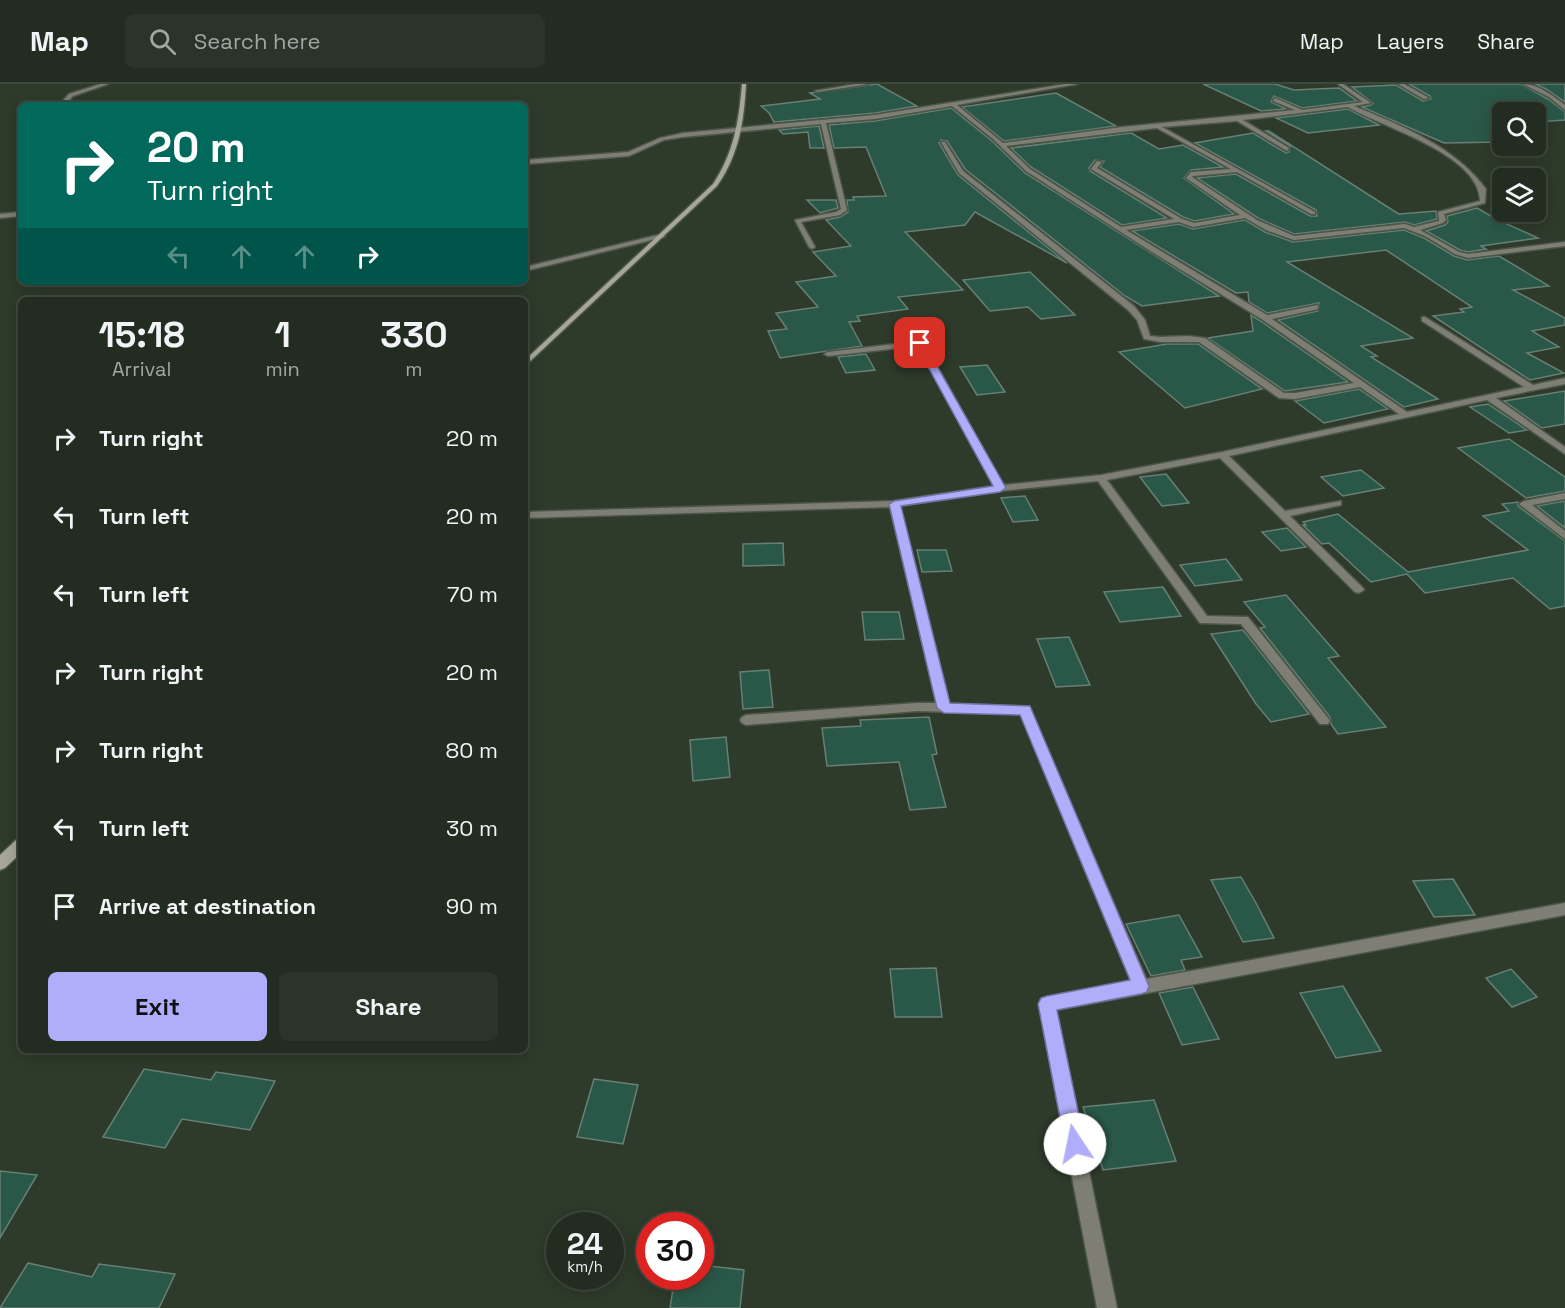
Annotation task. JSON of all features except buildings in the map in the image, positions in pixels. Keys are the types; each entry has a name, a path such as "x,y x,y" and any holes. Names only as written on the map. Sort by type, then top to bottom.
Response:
{"street":[{"path":"65,102 71,95 106,84"},
{"path":"528,361 715,185 728,168 740,128 744,84"},
{"path":"817,91 867,84"},
{"path":"1043,84 1052,88"},
{"path":"528,162 629,153 662,140 740,128 875,117 1075,84"},
{"path":"1001,145 1122,129 1238,119 1368,103 1340,84"},
{"path":"1400,84 1426,98"},
{"path":"1525,84 1551,96 1565,108"},
{"path":"1275,100 1302,112"},
{"path":"954,105 1028,170 1119,229 1266,318 1404,414"},
{"path":"1350,106 1436,146 1466,167 1483,189 1483,202 1440,213 1441,222 1416,229"},
{"path":"1238,119 1287,148"},
{"path":"812,247 798,221 838,214 844,210 824,121"},
{"path":"1158,127 1313,213"},
{"path":"943,143 961,172 1131,308 1141,321 1147,337 1154,340 1195,337 1202,340 1282,396 1295,396 1362,384"},
{"path":"1099,162 1093,168 1103,177 1193,225 1245,216"},
{"path":"1238,170 1191,174 1189,178 1245,216 1283,236 1294,238 1394,226 1416,229 1457,253 1468,256 1565,244"},
{"path":"2,216 18,214"},
{"path":"1119,229 1180,220"},
{"path":"528,268 662,236"},
{"path":"1266,318 1315,307"},
{"path":"1425,319 1531,388"},
{"path":"828,354 920,343 1000,488"},
{"path":"528,515 894,504 1000,488 1101,478 1222,455 1565,381"},
{"path":"1488,397 1547,436 1565,451"},
{"path":"1222,455 1359,590"},
{"path":"1101,478 1204,620 1244,620 1324,721"},
{"path":"1565,496 1524,504 1565,536"},
{"path":"1281,515 1338,503"},
{"path":"894,504 944,708"},
{"path":"746,720 917,707 1025,710 1141,986"},
{"path":"0,864 18,847"},
{"path":"1107,1308 1047,1004 1565,909"}],"route":[{"path":"920,343 1000,488 894,504 944,708 1025,710 1141,986 1047,1004 1075,1144"}]}
